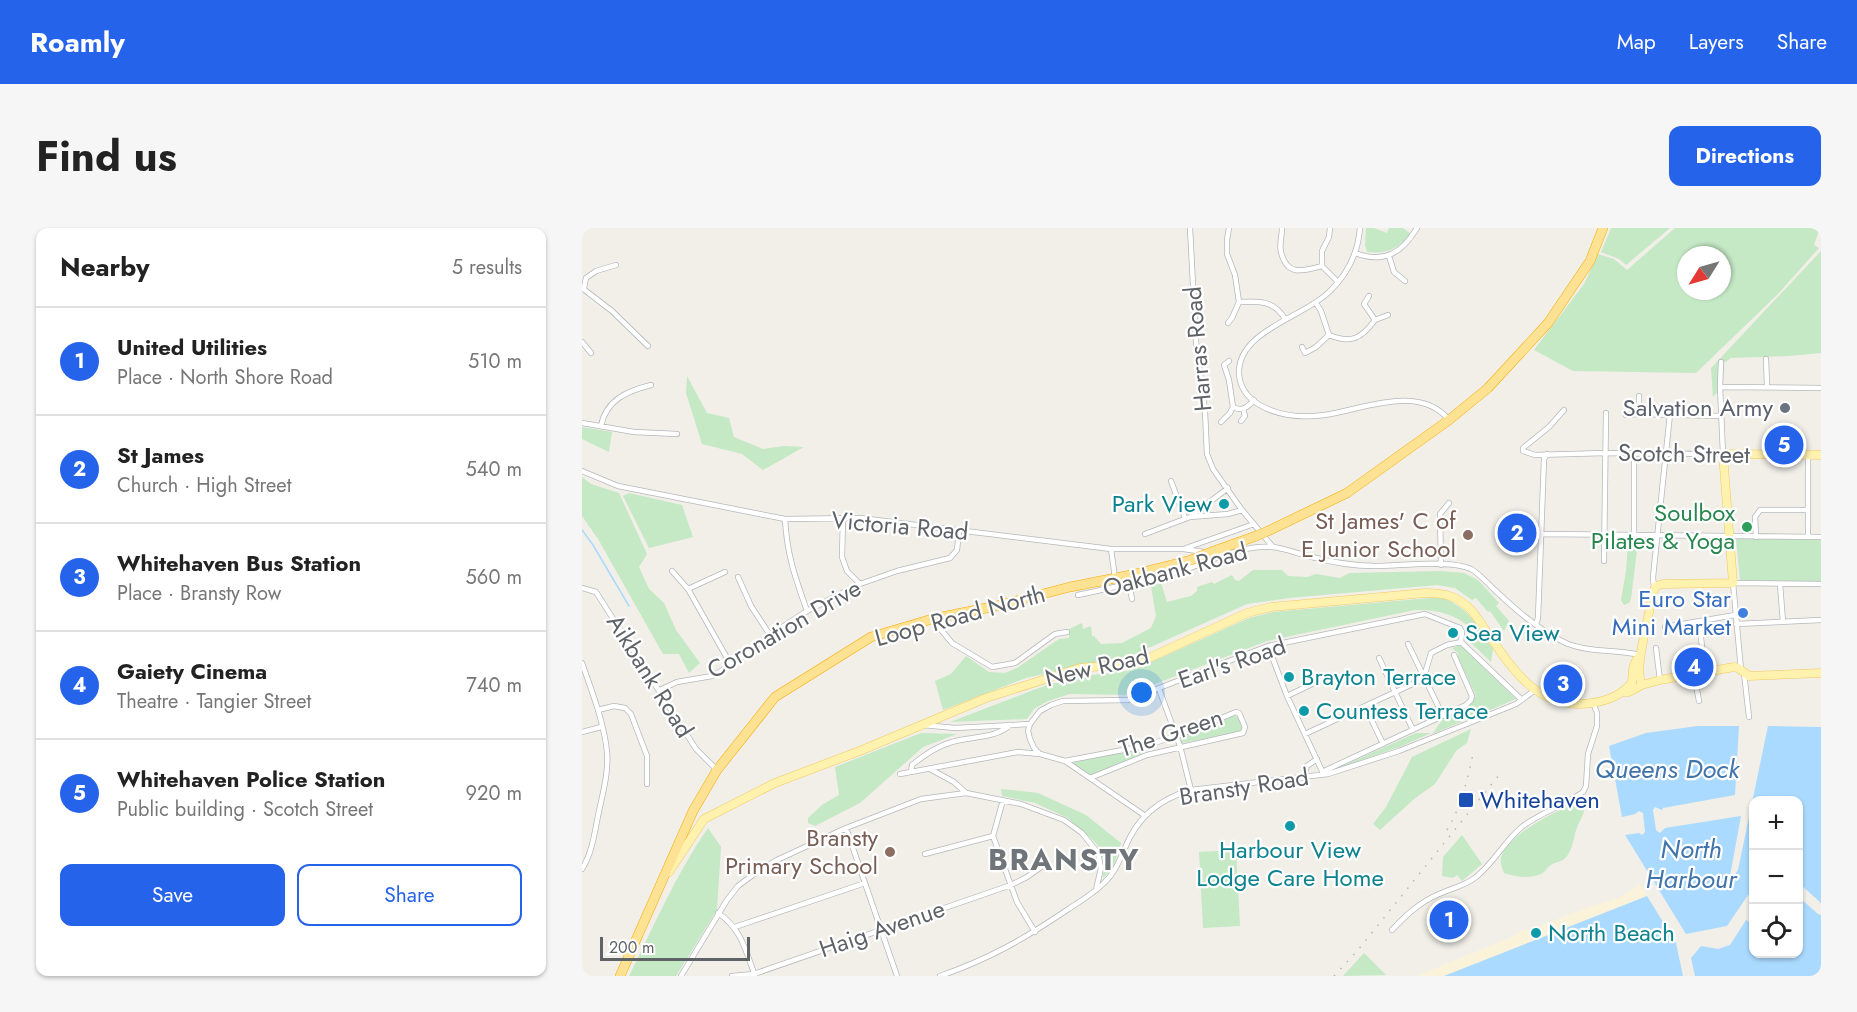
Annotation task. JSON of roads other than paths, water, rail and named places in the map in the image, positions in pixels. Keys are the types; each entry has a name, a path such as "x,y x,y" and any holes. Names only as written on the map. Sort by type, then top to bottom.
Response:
{"highway":[{"name":"Loop Road North","path":"620,976 693,811 717,770 775,697 871,637 932,619 1115,578 1130,579 1218,553 1347,493 1449,420 1488,388 1548,323 1590,261 1603,228"}],"main road":[{"name":"Scotch Street","path":"1723,454 1821,455"},
{"path":"1642,685 1639,674 1640,655 1656,586 1733,583 1723,454"},
{"name":"New Road","path":"660,886 705,819 775,783 986,698 1080,668 1138,663 1226,622 1271,607 1425,593 1452,596 1472,610 1518,675 1534,690"},
{"path":"1534,690 1549,699 1564,703 1603,701 1622,692 1632,682 1632,668 1640,655"},
{"path":"1622,692 1629,692 1642,685 1660,680 1734,667 1744,673 1821,673"},
{"path":"1632,682 1642,685"},
{"path":"693,811 705,819"}],"street":[{"name":"Harras Road","path":"1190,228 1196,342 1205,411 1206,449 1214,469 1228,488"},
{"path":"1228,323 1233,319 1239,302 1235,274 1227,254 1229,228"},
{"path":"1282,228 1281,252 1287,264 1294,271 1322,266"},
{"path":"1330,228 1329,237 1322,251 1322,266 1338,282"},
{"path":"1360,228 1355,253 1338,282 1316,303 1285,319 1246,349 1240,361 1240,380 1243,388 1254,400 1278,412 1308,416 1397,400 1425,404 1443,413 1449,420"},
{"path":"1355,253 1373,257 1389,256 1401,248 1416,230 1409,228"},
{"path":"1389,256 1394,272 1401,274 1405,281"},
{"path":"616,265 596,271 586,278 583,288 612,310 648,346"},
{"path":"1369,296 1361,305 1375,320"},
{"path":"1239,302 1258,301 1272,304 1285,319"},
{"path":"1316,303 1329,335"},
{"path":"1329,335 1340,339 1355,339 1368,330 1375,320 1388,315"},
{"path":"1304,352 1316,347 1329,335"},
{"path":"582,342 591,352"},
{"path":"1766,358 1767,386"},
{"path":"1221,422 1233,407 1229,380 1222,365 1229,361"},
{"path":"1721,362 1723,454"},
{"path":"601,426 603,416 611,403 630,390 651,385"},
{"path":"1720,387 1821,388"},
{"path":"1639,396 1639,414"},
{"path":"1233,407 1243,409 1254,400"},
{"path":"1243,409 1245,416"},
{"path":"1536,624 1544,459 1547,454 1526,453 1523,448 1549,427 1564,410"},
{"path":"1654,589 1653,578 1670,414"},
{"path":"1600,418 1606,415 1604,561"},
{"path":"1626,415 1721,416"},
{"path":"1245,416 1252,416"},
{"path":"1241,421 1245,416"},
{"path":"582,423 634,432 677,434"},
{"path":"1634,453 1634,535"},
{"name":"Scotch Street","path":"1547,454 1723,454"},
{"path":"1808,455 1808,537"},
{"name":"Victoria Road","path":"582,471 618,486 785,519 860,518 1111,549 1184,549 1218,553"},
{"path":"1171,481 1187,518"},
{"path":"1187,518 1228,488 1242,510 1273,547 1328,561 1374,566 1441,564 1470,569 1483,578 1509,604 1559,639 1588,650 1623,651 1640,655"},
{"path":"1441,564 1440,514 1449,503"},
{"path":"1145,534 1187,518 1228,514 1242,510"},
{"path":"1756,537 1755,517 1760,510 1808,510"},
{"path":"843,518 842,557 848,571 860,584"},
{"path":"785,519 792,569 807,610"},
{"path":"1184,549 1254,524"},
{"name":"Coronation Drive","path":"660,690 677,682 712,676 731,665 807,610 860,584 897,571 950,558 957,550 959,531"},
{"path":"1542,534 1821,537"},
{"name":"Oakbank Road","path":"1078,595 1130,579 1173,574 1218,553 1273,547"},
{"path":"1111,549 1115,578"},
{"path":"672,571 688,589 731,665"},
{"path":"688,589 725,572"},
{"path":"738,578 751,606 770,635"},
{"path":"1130,579 1132,599"},
{"path":"1749,717 1736,624 1733,583 1821,584"},
{"path":"1780,584 1783,622"},
{"name":"Aikbank Road","path":"582,588 596,592 696,749 717,770"},
{"name":"Earl's Road","path":"1030,724 1040,711 1063,701 1128,700 1268,646 1425,614 1460,628 1461,642"},
{"path":"1665,627 1735,615"},
{"path":"932,619 952,643 992,667 1015,663 1055,634 1067,632"},
{"path":"1736,624 1821,620"},
{"path":"1699,621 1705,672"},
{"path":"1305,734 1419,681 1424,677 1431,653 1461,642 1522,700"},
{"path":"1408,644 1443,716"},
{"path":"1268,646 1287,696 1323,773 1466,705 1472,696 1454,655"},
{"path":"1656,648 1660,680"},
{"path":"1379,658 1413,730"},
{"path":"582,663 602,727 607,753 605,782 589,855 582,869"},
{"path":"1694,674 1699,701"},
{"path":"1287,696 1331,675"},
{"path":"1159,689 1177,736 1191,790"},
{"name":"Bransty Road","path":"940,976 981,960 1035,932 1096,891 1115,870 1133,831 1144,816 1164,800 1191,790 1303,778 1399,751 1522,700 1534,690"},
{"path":"1392,930 1420,904 1442,892 1454,890 1476,877 1524,826 1583,792 1586,786 1588,754 1598,726 1593,703"},
{"path":"597,710 614,706 625,708 631,714 647,756 647,784"},
{"path":"1365,706 1383,744"},
{"name":"The Green","path":"1065,761 1144,746 1177,736 1236,712 1241,715 1245,727 1243,733 1147,755 1090,778"},
{"path":"920,725 955,728 1030,724 1028,731 1030,739 1040,754"},
{"path":"911,772 912,765 927,752 953,741 1002,732 1010,725"},
{"path":"582,732 602,727"},
{"path":"900,774 1018,752 1040,754 1065,761 1144,816"},
{"path":"1303,778 1307,766 1317,759"},
{"path":"930,769 954,782 966,793"},
{"path":"681,976 718,913 738,886 758,871 846,828 921,799 966,793 1003,800 1056,816 1082,833 1096,848 1101,868 1096,891"},
{"path":"1003,800 993,836 1023,915 1035,932"},
{"path":"846,828 897,976"},
{"path":"925,854 993,836"},
{"name":"Haig Avenue","path":"732,976 754,975 1011,885 1041,867"},
{"path":"735,927 865,883"},
{"path":"718,913 735,927 754,975"}],"water":[{"path":"1698,726 1739,726 1735,795 1662,810 1655,807 1653,810 1656,830 1660,833 1665,828 1741,816 1730,876 1733,877 1738,870 1749,817 1749,895 1727,926 1686,934 1625,835 1639,833 1642,835 1645,832 1643,813 1639,811 1622,817 1609,746 1646,733"},
{"path":"1768,726 1821,727 1821,903 1803,887 1803,796 1753,796"},
{"path":"1647,896 1676,943 1683,976 1444,976"},
{"path":"1803,901 1821,915 1821,976 1695,976 1691,958 1701,946 1718,949 1730,945 1746,920 1749,922 1749,958 1803,958"}],"waterway":[{"path":"582,530 629,606"}],"railway":[{"path":"1447,830 1460,803 1473,754"},
{"path":"1334,976 1358,950 1499,775"}],"place":[{"name":"Salvation Army","path":"1785,408"},
{"name":"Whitehaven Police Station","path":"1784,445"},
{"name":"Park View","path":"1224,504"},
{"name":"Soulbox Pilates & Yoga","path":"1747,527"},
{"name":"St James","path":"1517,533"},
{"name":"St James' C of E Junior School","path":"1468,535"},
{"name":"Euro Star Mini Market","path":"1743,613"},
{"name":"Sea View","path":"1453,633"},
{"name":"Gaiety Cinema","path":"1694,667"},
{"name":"Brayton Terrace","path":"1289,677"},
{"name":"Whitehaven Bus Station","path":"1563,684"},
{"name":"Countess Terrace","path":"1304,711"},
{"name":"Whitehaven","path":"1466,800"},
{"name":"Harbour View Lodge Care Home","path":"1290,826"},
{"name":"Bransty Primary School","path":"890,852"},
{"name":"United Utilities","path":"1449,920"},
{"name":"North Beach","path":"1536,933"}],"district":[{"name":"BRANSTY","path":"1064,860"}],"water label":[{"name":"Queens Dock","path":"1667,769"},
{"name":"North Harbour","path":"1691,864"}]}
